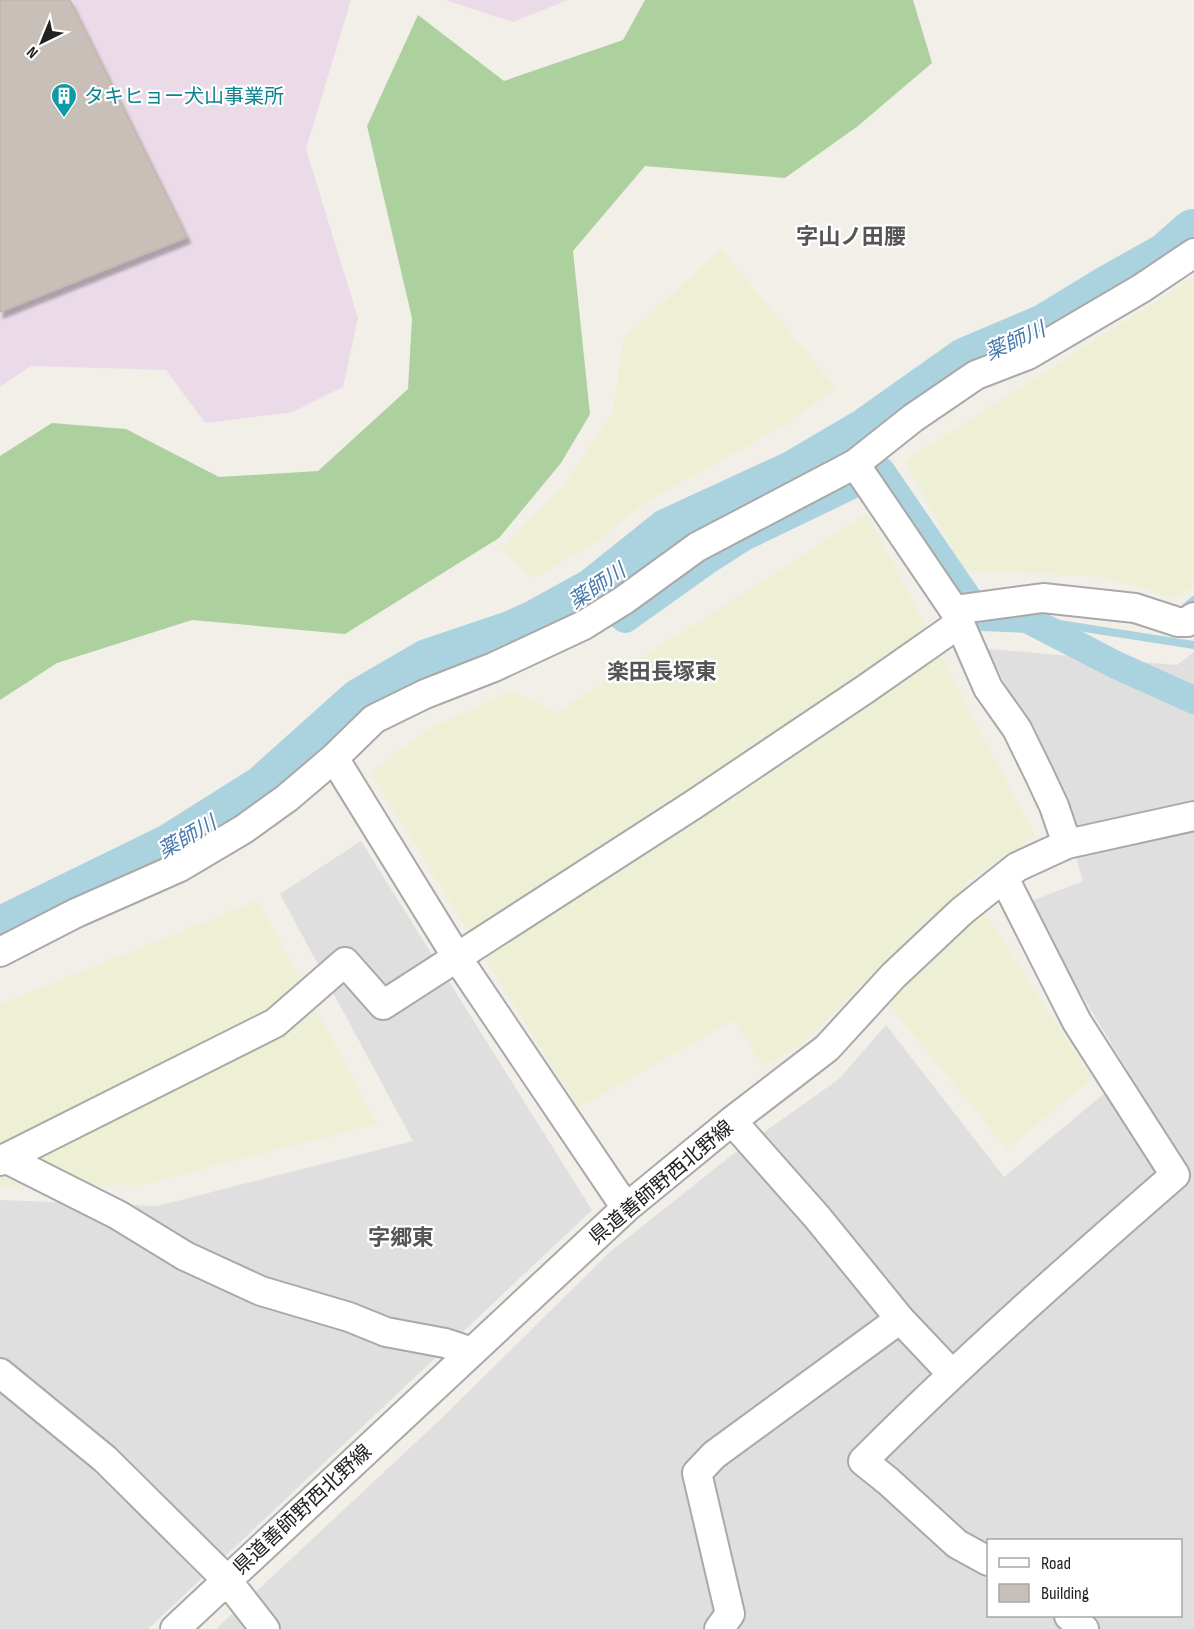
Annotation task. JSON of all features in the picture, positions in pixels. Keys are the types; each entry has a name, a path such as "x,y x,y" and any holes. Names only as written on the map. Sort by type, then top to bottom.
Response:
{"street":[{"path":"0,952 76,912 180,867 244,829 287,798 334,758 374,719 425,694 494,667 584,625 624,600 697,547 855,464 913,418 976,375 1028,355 1142,288 1194,253"},
{"path":"855,464 964,613 988,688 1017,729 1054,806 1066,844"},
{"path":"2,1159 275,1023 345,962 383,1005 693,805 964,613 1043,598 1135,608 1178,622 1187,622 1194,617"},
{"path":"334,758 458,958 626,1208"},
{"name":"県道善師野西北野線","path":"175,1629 626,1208 732,1121 827,1048 893,976 962,911 1017,867 1066,844 1194,816"},
{"path":"987,1560 957,1544 888,1480 863,1461 952,1374 1053,1281 1176,1175 1182,1174 1077,1022 1004,878"},
{"path":"732,1121 817,1217 900,1319 952,1374"},
{"path":"2,1159 118,1215 185,1256 261,1291 349,1317 386,1332 445,1343 472,1352"},
{"path":"719,1629 730,1614 697,1473 714,1455 900,1319"},
{"path":"0,1373 105,1459 226,1579 265,1629"},
{"path":"1070,1617 1084,1629"}],"shaded area":[{"path":"0,0 351,0 306,149 358,318 343,387 293,412 205,423 166,370 31,366 0,387"},
{"path":"445,0 568,0 513,22"},
{"path":"988,649 1177,665 1194,652 1194,1629 216,1629 445,1415 610,1252 732,1155 839,1079 886,1025 1004,1177 1129,1073 1026,903 1083,881 1053,781"},
{"path":"361,841 592,1210 148,1629 0,1629 0,1200 157,1206 413,1141 280,894"}],"green space":[{"path":"645,0 913,0 932,63 858,126 785,178 645,166 573,251 590,414 561,463 499,538 345,634 192,620 57,663 0,700 0,456 52,423 126,429 219,477 318,471 408,389 412,318 367,126 418,15 504,81 623,40"},
{"path":"721,249 836,388 787,424 643,504 598,541 533,579 502,549 563,486 612,414 624,338"},
{"path":"1194,277 1194,586 1176,599 1103,577 964,570 905,461"},
{"path":"867,514 1035,836 965,882 1092,1079 1007,1149 868,979 803,1043 764,1067 734,1020 578,1108 370,772 429,729 511,691 557,712"},
{"path":"258,900 377,1124 141,1185 0,1187 0,1004"}],"building":[{"name":"タキヒョー犬山事業所","path":"0,0 70,0 187,237 0,312"}],"waterway":[{"name":"薬師川","path":"0,932 172,848 264,790 361,703 428,664 511,636 594,593 669,533 795,475 868,432 967,362 1045,329 1168,257 1194,234"},
{"path":"594,593 625,619 744,537 881,471 978,613 983,617 1027,619 1116,665 1194,700"},
{"path":"1182,610 1194,600"},
{"path":"1027,619 1194,645"}],"place":[{"name":"タキヒョー犬山事業所","path":"64,119"}],"district":[{"name":"字山ノ田腰","path":"851,236"},
{"name":"楽田長塚東","path":"662,671"},
{"name":"字郷東","path":"401,1237"}]}
